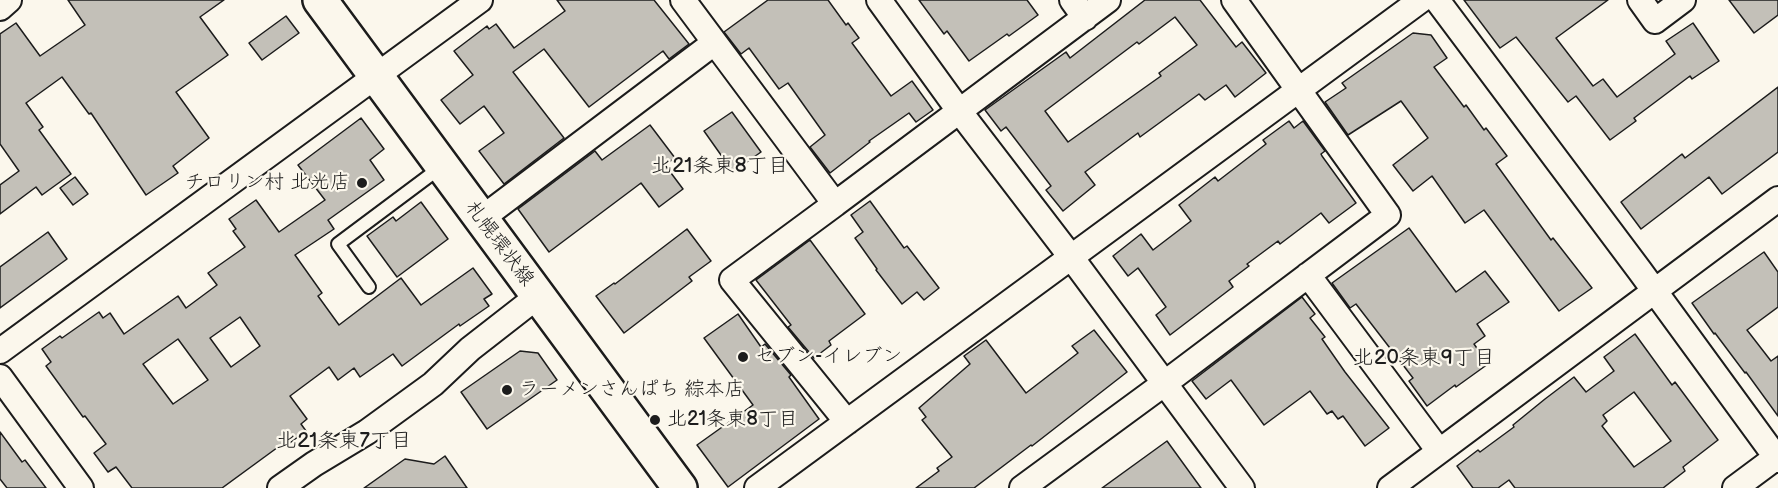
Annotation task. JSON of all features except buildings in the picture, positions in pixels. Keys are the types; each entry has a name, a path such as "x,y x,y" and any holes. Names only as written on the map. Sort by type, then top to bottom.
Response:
{"main road":[{"name":"札幌環状線","path":"320,0 680,488"}],"street":[{"path":"0,8 9,0"},
{"path":"0,351 480,0"},
{"path":"683,0 835,204"},
{"path":"879,0 960,112 1242,488"},
{"path":"848,422 732,280 960,112 1078,9 1108,0"},
{"path":"1022,488 1388,215 1234,0"},
{"path":"757,488 1421,0"},
{"path":"1437,0 1777,458 1735,488"},
{"path":"1640,0 1655,21 1683,0"},
{"path":"481,219 714,43"},
{"path":"1390,488 1778,199"},
{"path":"1308,275 1439,451"},
{"path":"279,488 367,432 434,384 470,349 538,296"},
{"path":"0,377 81,488"}],"lane":[{"path":"369,287 338,244 441,166"}],"place":[{"name":"チロリン村 北光店","path":"362,183"},
{"name":"セブン-イレブン","path":"743,357"},
{"name":"ラーメンさんぱち 綜本店","path":"507,390"},
{"name":"北21条東8丁目","path":"655,420"}],"district":[{"name":"北21条東8丁目","path":"720,167"},
{"name":"北20条東9丁目","path":"1424,359"},
{"name":"北21条東7丁目","path":"344,442"}]}
